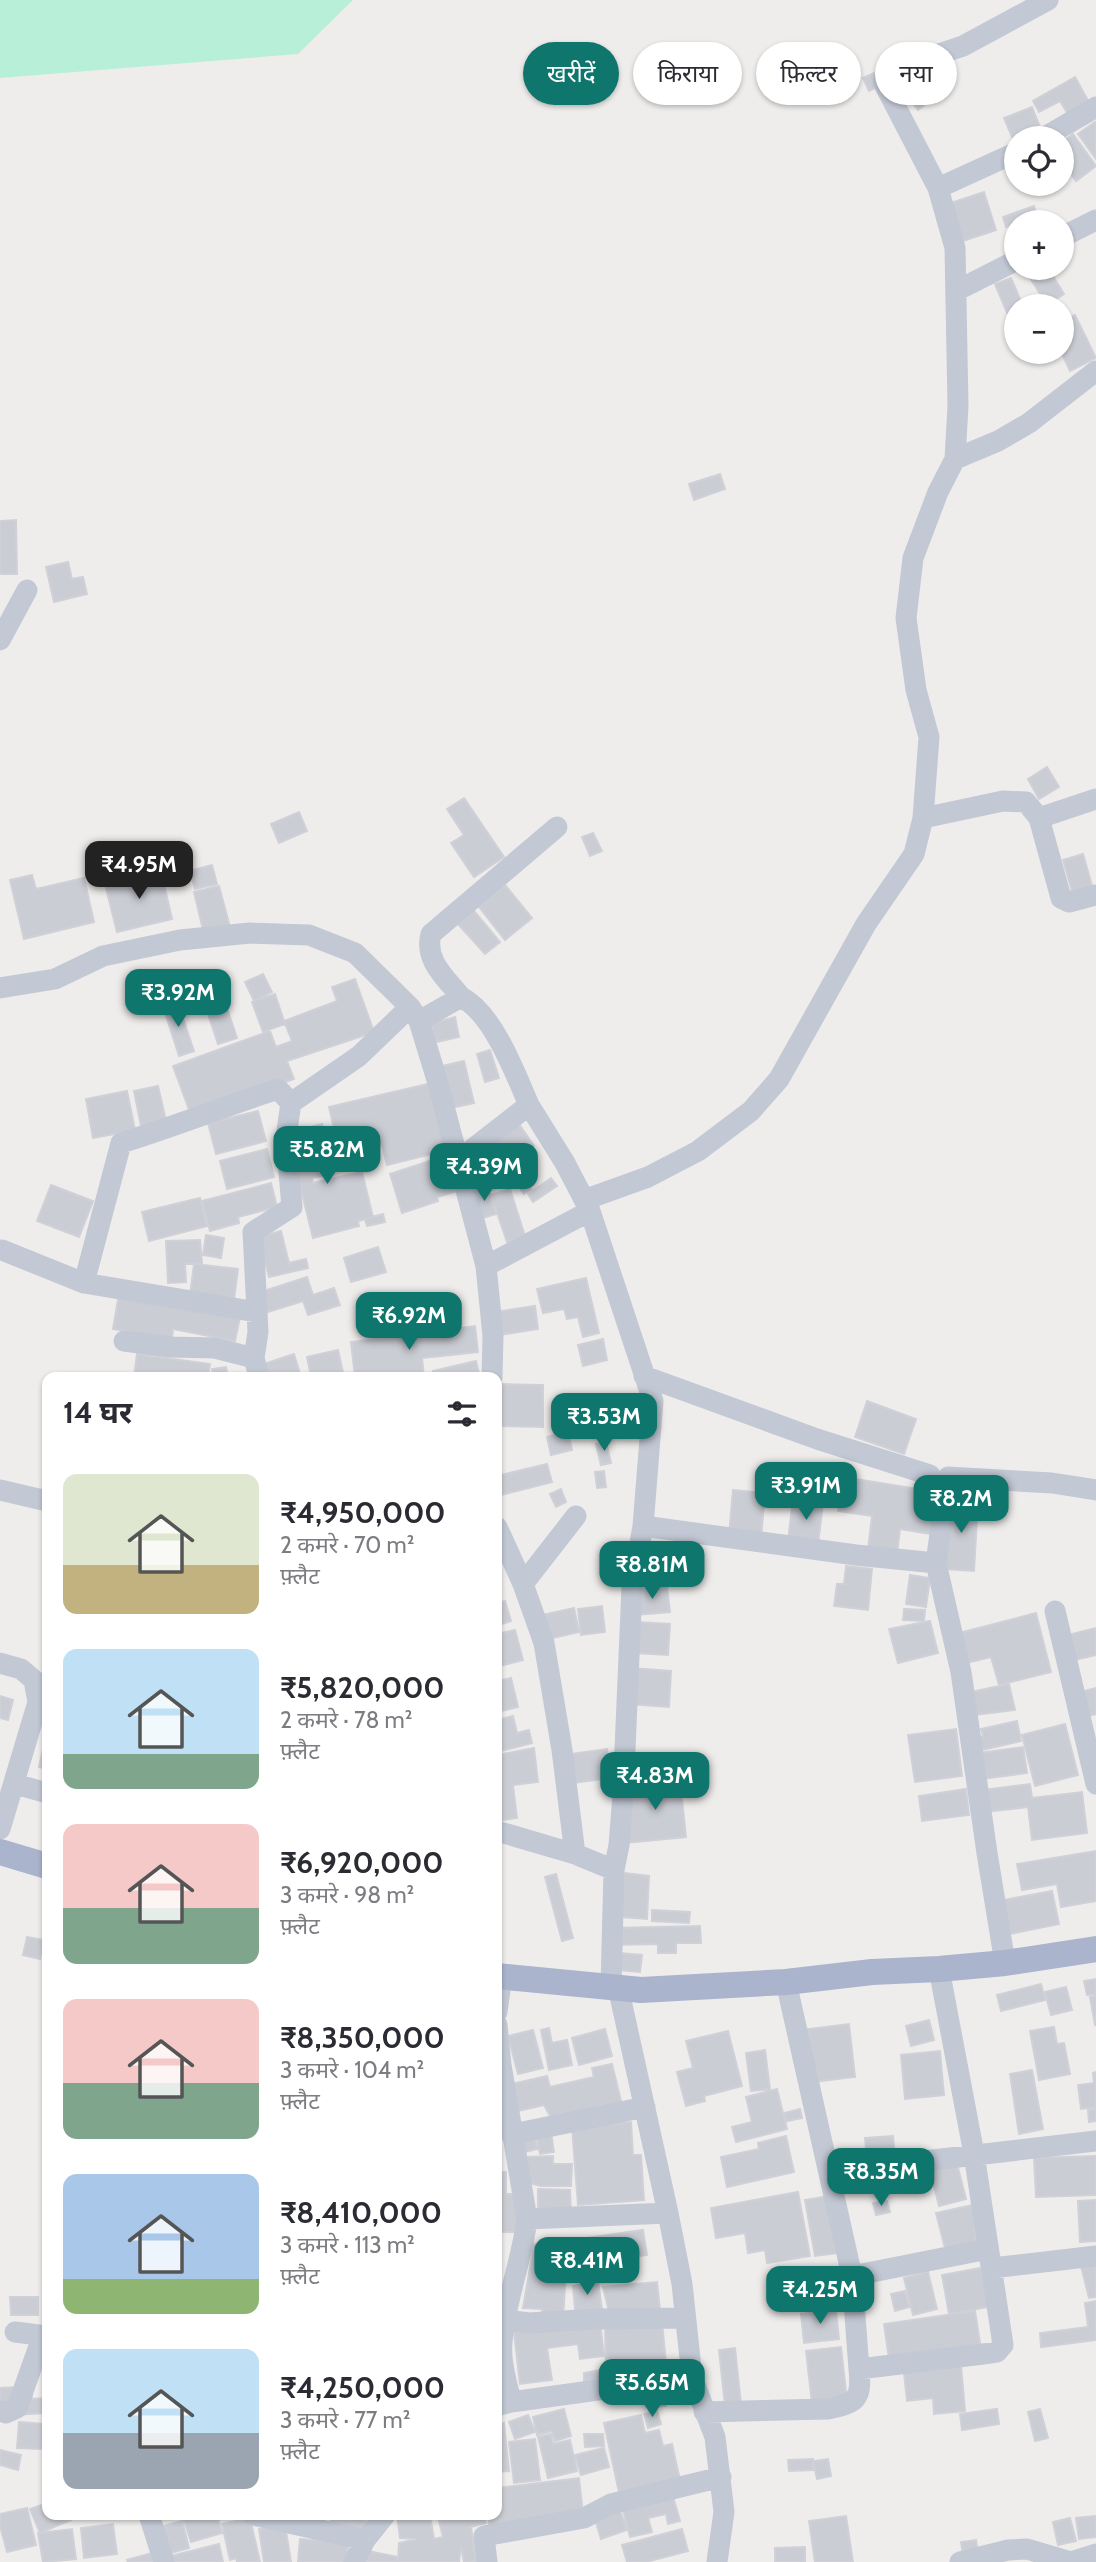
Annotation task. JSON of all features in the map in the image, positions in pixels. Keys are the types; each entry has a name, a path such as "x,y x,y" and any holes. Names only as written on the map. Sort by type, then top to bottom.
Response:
{"main road":[{"path":"0,1852 42,1865"},
{"path":"502,1976 641,1990 786,1982 872,1972 939,1969 1005,1963 1096,1949"}],"street":[{"path":"485,1266 587,1205 698,1152 751,1111 779,1079 866,924 914,854 923,818 929,737 916,690 906,618 913,558 938,492 954,459 958,406 955,248 938,188 883,82 933,56 963,46 1048,0"},
{"path":"1064,126 1096,107"},
{"path":"938,188 1004,158"},
{"path":"1074,231 1096,219"},
{"path":"956,290 1004,266"},
{"path":"954,459 999,441 1029,423 1096,371"},
{"path":"0,640 27,590"},
{"path":"1039,818 1096,799"},
{"path":"923,818 1003,801 1026,802 1039,818 1061,898 1069,902 1096,895"},
{"path":"557,827 430,934 428,944 430,958 461,997 470,1001 495,1035 529,1105 587,1205 653,1401 643,1526 632,1587 623,1794 614,1870 615,1987 668,2213 692,2377 715,2437 724,2512 717,2562"},
{"path":"0,988 55,979 103,956 180,940 250,933 309,935 355,953 414,1014 437,1080 485,1266 493,1336 492,1372"},
{"path":"124,1341 170,1347 215,1348 257,1368 253,1232 292,1207 286,1137 291,1103 414,1014 461,997"},
{"path":"84,1283 121,1143 173,1128 199,1115 278,1089 291,1103"},
{"path":"457,1161 529,1105"},
{"path":"2,1250 84,1283 256,1312"},
{"path":"645,1376 817,1440 930,1475"},
{"path":"1005,1963 961,1672 936,1563 948,1477 1052,1483 1096,1490"},
{"path":"0,1490 42,1500"},
{"path":"523,1584 576,1516"},
{"path":"643,1526 936,1563"},
{"path":"502,1538 523,1584 544,1643 562,1750 575,1854"},
{"path":"1055,1611 1096,1784"},
{"path":"0,1663 21,1669 34,1680 38,1702 0,1829"},
{"path":"15,1784 42,1792"},
{"path":"502,1832 575,1854 614,1870"},
{"path":"859,2369 997,2352 1003,2345 974,2154 939,1969"},
{"path":"704,2412 828,2409 856,2400 860,2393 852,2276 786,1982"},
{"path":"502,2071 527,2219 524,2245 502,2344 504,2404 692,2377"},
{"path":"513,2134 645,2107"},
{"path":"829,2172 1096,2141"},
{"path":"527,2219 668,2213"},
{"path":"852,2276 990,2258 1096,2256"},
{"path":"506,2320 529,2323 685,2318"},
{"path":"15,2332 42,2336"},
{"path":"0,2411 6,2413 17,2408 42,2344"},
{"path":"487,2562 484,2536 584,2518 611,2504 721,2477"},
{"path":"151,2520 164,2562"},
{"path":"275,2520 365,2540"},
{"path":"354,2562 365,2540 381,2520"},
{"path":"960,2562 1008,2550 1027,2549 1071,2562 1096,2554"}],"green space":[{"path":"0,0 353,0 298,54 0,78"}],"building":[{"path":"874,73 875,88 869,91 863,78"},
{"path":"1075,77 1090,104 1069,116 1060,101 1039,112 1033,101"},
{"path":"1032,107 1040,126 1007,126 1004,118"},
{"path":"1095,122 1096,124 1096,159 1078,134"},
{"path":"1074,135 1096,166 1076,181 1074,178"},
{"path":"984,192 996,230 957,243 945,205"},
{"path":"1012,280 1018,294 1004,294 1004,306 995,284"},
{"path":"1031,280 1055,280 1064,294 1040,294"},
{"path":"1074,315 1096,358 1070,371 1067,364 1074,364"},
{"path":"720,474 725,489 694,500 689,484"},
{"path":"16,520 17,574 0,574 0,521"},
{"path":"68,562 72,579 83,577 87,594 54,602 46,567"},
{"path":"1047,767 1059,787 1039,799 1028,779"},
{"path":"464,798 504,857 474,877 451,843 464,835 447,809"},
{"path":"299,812 307,831 279,843 271,824"},
{"path":"593,833 602,851 590,856 582,837"},
{"path":"1083,854 1093,889 1073,895 1063,860"},
{"path":"212,865 217,884 195,889 190,871"},
{"path":"161,871 172,919 117,932 105,884"},
{"path":"32,875 36,889 84,878 94,922 24,939 10,880"},
{"path":"505,885 532,918 505,940 479,907"},
{"path":"219,886 230,927 204,934 194,892"},
{"path":"474,911 500,942 485,954 458,924"},
{"path":"263,974 272,992 254,1001 245,982"},
{"path":"355,979 374,1032 287,1061 294,1079 191,1115 173,1066 270,1031 276,1047 292,1041 284,1021 337,1001 332,987"},
{"path":"275,994 285,1024 263,1032 252,1002"},
{"path":"177,1001 194,1051 179,1056 163,1006"},
{"path":"227,1008 237,1038 218,1044 208,1014"},
{"path":"455,1017 459,1037 436,1042 431,1024"},
{"path":"490,1050 499,1078 485,1082 477,1054"},
{"path":"464,1061 474,1103 451,1108 442,1066"},
{"path":"432,1083 448,1150 387,1165 382,1145 340,1155 329,1107"},
{"path":"158,1086 167,1125 142,1131 134,1091"},
{"path":"127,1091 135,1130 93,1138 86,1099"},
{"path":"258,1111 266,1141 216,1154 208,1123"},
{"path":"322,1124 334,1173 312,1178 313,1183 362,1172 373,1217 358,1221 359,1226 313,1238 287,1133"},
{"path":"519,1124 534,1146 475,1185 460,1163"},
{"path":"267,1149 274,1177 227,1189 220,1161"},
{"path":"445,1156 457,1191 437,1197 438,1201 402,1213 390,1174"},
{"path":"517,1167 531,1189 524,1194 509,1172"},
{"path":"551,1178 557,1186 533,1202 528,1194"},
{"path":"271,1183 277,1207 238,1217 239,1223 210,1231 202,1201"},
{"path":"51,1185 93,1201 79,1237 37,1221"},
{"path":"488,1187 496,1214 479,1219 471,1192"},
{"path":"510,1189 525,1236 507,1242 491,1195"},
{"path":"200,1198 207,1226 149,1241 142,1212"},
{"path":"383,1214 385,1222 367,1226 365,1219"},
{"path":"281,1231 289,1263 306,1259 308,1268 269,1277 259,1237"},
{"path":"206,1235 224,1238 221,1258 203,1255"},
{"path":"200,1240 202,1263 185,1264 186,1282 168,1283 166,1241"},
{"path":"378,1247 386,1272 351,1282 344,1258"},
{"path":"194,1264 238,1269 234,1300 190,1295"},
{"path":"307,1277 313,1295 334,1288 340,1305 308,1315 303,1301 268,1312 261,1292"},
{"path":"586,1278 599,1333 583,1337 578,1317 567,1319 564,1309 543,1313 537,1289"},
{"path":"119,1294 240,1317 235,1341 173,1329 172,1340 113,1329"},
{"path":"535,1306 538,1329 499,1335 495,1312"},
{"path":"475,1326 478,1352 422,1358 423,1372 354,1372 351,1342"},
{"path":"603,1339 607,1360 583,1366 578,1345"},
{"path":"338,1350 343,1372 310,1372 307,1357"},
{"path":"137,1354 210,1364 209,1372 135,1372"},
{"path":"294,1354 299,1372 266,1372 264,1364"},
{"path":"476,1361 479,1372 433,1372"},
{"path":"226,1367 227,1372 212,1372 212,1369"},
{"path":"502,1384 543,1385 543,1427 502,1426"},
{"path":"625,1401 633,1433 615,1437 607,1406"},
{"path":"867,1401 916,1419 904,1454 855,1437"},
{"path":"568,1431 572,1450 551,1455 547,1437"},
{"path":"606,1442 611,1463 601,1465 596,1444"},
{"path":"547,1464 552,1482 502,1495 502,1475"},
{"path":"604,1471 606,1487 597,1488 595,1472"},
{"path":"843,1477 937,1492 931,1534 900,1529 897,1554 868,1550 872,1516 838,1511"},
{"path":"561,1489 566,1502 556,1507 550,1494"},
{"path":"733,1490 765,1493 761,1538 729,1535"},
{"path":"793,1499 823,1503 818,1545 788,1541"},
{"path":"950,1499 978,1501 974,1571 944,1569"},
{"path":"846,1566 872,1569 868,1610 834,1606 837,1584 844,1584"},
{"path":"659,1567 672,1570 669,1585 656,1583"},
{"path":"910,1575 930,1578 926,1607 906,1604"},
{"path":"667,1586 670,1612 636,1615 633,1590"},
{"path":"505,1601 511,1621 502,1624 502,1602"},
{"path":"602,1606 605,1632 581,1635 578,1609"},
{"path":"574,1608 579,1632 544,1640 538,1616"},
{"path":"904,1609 925,1610 924,1621 903,1620"},
{"path":"1036,1613 1051,1672 999,1685 991,1657 966,1663 959,1633"},
{"path":"930,1621 938,1653 898,1663 889,1629"},
{"path":"637,1622 670,1624 668,1655 635,1653"},
{"path":"1096,1628 1096,1655 1062,1663 1056,1638"},
{"path":"515,1630 523,1660 502,1666 502,1633"},
{"path":"631,1668 671,1671 669,1707 629,1704"},
{"path":"511,1678 518,1707 502,1711 502,1680"},
{"path":"1009,1684 1015,1710 975,1715 971,1692"},
{"path":"1096,1688 1096,1714 1078,1719 1072,1694"},
{"path":"0,1696 13,1700 8,1720 0,1718"},
{"path":"513,1716 517,1733 529,1730 532,1743 502,1751 502,1719"},
{"path":"1017,1721 1021,1741 978,1751 975,1738 983,1736 981,1729"},
{"path":"1065,1724 1078,1775 1035,1786 1022,1735"},
{"path":"956,1729 962,1776 915,1782 908,1735"},
{"path":"1023,1747 1027,1773 982,1779 978,1753"},
{"path":"534,1748 538,1782 513,1785 517,1818 502,1820 502,1754"},
{"path":"607,1749 611,1778 574,1783 570,1754"},
{"path":"680,1780 686,1837 626,1843 627,1785"},
{"path":"1030,1784 1032,1798 1082,1792 1087,1833 1032,1840 1028,1807 985,1812 982,1790"},
{"path":"966,1789 969,1815 922,1821 919,1796"},
{"path":"1096,1851 1096,1901 1061,1907 1057,1884 1022,1890 1017,1864"},
{"path":"624,1873 649,1876 647,1919 621,1917"},
{"path":"556,1874 573,1938 562,1941 545,1877"},
{"path":"1052,1891 1059,1924 1010,1934 1004,1900"},
{"path":"652,1910 690,1912 689,1923 652,1921"},
{"path":"700,1926 701,1943 676,1943 676,1953 658,1953 658,1944 613,1945 613,1928"},
{"path":"27,1937 42,1940 40,1959 23,1955"},
{"path":"619,1953 642,1955 640,1972 618,1970"},
{"path":"1096,1979 1096,1994 1087,1995 1084,1981"},
{"path":"1041,1984 1045,2000 1001,2011 997,1995"},
{"path":"1066,1987 1072,2010 1051,2015 1045,1992"},
{"path":"1096,1996 1096,2025 1095,2025 1090,1997"},
{"path":"929,2020 934,2040 911,2046 906,2026"},
{"path":"849,2024 855,2077 814,2082 808,2029"},
{"path":"1054,2027 1057,2044 1064,2043 1070,2074 1039,2080 1030,2031"},
{"path":"549,2028 552,2043 567,2040 572,2065 549,2070 541,2030"},
{"path":"605,2029 612,2056 579,2065 572,2038"},
{"path":"533,2030 543,2068 518,2074 508,2036"},
{"path":"728,2031 742,2086 704,2096 705,2101 686,2106 677,2072 693,2068 686,2041"},
{"path":"765,2050 770,2089 751,2091 746,2053"},
{"path":"940,2051 944,2095 905,2099 901,2055"},
{"path":"612,2064 622,2105 553,2121 544,2105 518,2111 512,2084 547,2076 550,2087 594,2077 592,2068"},
{"path":"1032,2070 1043,2129 1019,2134 1010,2074"},
{"path":"1096,2072 1096,2107 1081,2109 1078,2085 1094,2083 1093,2073"},
{"path":"777,2089 787,2129 736,2142 732,2127 752,2122 746,2097"},
{"path":"800,2109 802,2118 787,2121 785,2113"},
{"path":"1096,2109 1096,2121 1089,2122 1088,2110"},
{"path":"631,2122 633,2155 641,2155 644,2200 578,2205 572,2127"},
{"path":"551,2133 554,2152 540,2154 536,2135"},
{"path":"786,2136 794,2172 727,2187 721,2157 759,2149 758,2143"},
{"path":"893,2136 895,2156 867,2159 865,2138"},
{"path":"534,2137 537,2149 525,2152 523,2140"},
{"path":"553,2156 553,2164 572,2164 571,2186 541,2186 525,2182 527,2157"},
{"path":"1096,2156 1096,2195 1036,2197 1034,2158"},
{"path":"956,2160 966,2199 939,2206 929,2167"},
{"path":"502,2172 506,2172 506,2194 518,2194 518,2232 502,2232"},
{"path":"538,2189 570,2190 571,2212 538,2210"},
{"path":"798,2192 810,2256 767,2263 765,2250 748,2253 745,2233 716,2238 711,2208"},
{"path":"829,2196 839,2253 815,2256 805,2200"},
{"path":"1096,2200 1096,2241 1080,2242 1078,2201"},
{"path":"887,2201 890,2212 876,2215 873,2203"},
{"path":"973,2205 976,2242 945,2248 936,2213"},
{"path":"643,2230 647,2255 611,2260 613,2278 578,2282 576,2261 582,2261 579,2239"},
{"path":"534,2244 562,2249 560,2270 566,2271 563,2320 541,2319 542,2309 523,2308"},
{"path":"1096,2258 1096,2297 1089,2298 1080,2262"},
{"path":"981,2268 988,2307 949,2314 942,2275"},
{"path":"928,2272 937,2309 913,2315 904,2278"},
{"path":"598,2282 602,2309 575,2310 573,2286"},
{"path":"657,2282 660,2310 609,2312 603,2287"},
{"path":"905,2291 909,2307 895,2311 891,2294"},
{"path":"10,2297 38,2297 38,2315 11,2315"},
{"path":"1096,2301 1096,2340 1041,2347 1040,2333 1088,2327 1085,2303"},
{"path":"836,2310 839,2339 804,2343 801,2314"},
{"path":"975,2311 981,2349 889,2359 884,2324"},
{"path":"600,2321 604,2356 580,2359 578,2344 547,2348 552,2380 520,2384 514,2332"},
{"path":"662,2322 667,2373 584,2382 584,2373 606,2369 605,2325"},
{"path":"841,2347 847,2400 812,2404 806,2351"},
{"path":"735,2348 741,2404 725,2406 719,2350"},
{"path":"961,2365 965,2411 934,2414 933,2398 907,2401 904,2373"},
{"path":"31,2386 32,2399 42,2398 42,2413 11,2415 0,2410 0,2388"},
{"path":"665,2388 666,2406 647,2407 646,2389"},
{"path":"564,2409 571,2436 555,2441 552,2431 537,2435 533,2417"},
{"path":"997,2409 999,2424 962,2430 960,2414"},
{"path":"1040,2409 1048,2438 1035,2441 1028,2412"},
{"path":"657,2411 661,2424 648,2428 644,2414"},
{"path":"528,2415 535,2432 515,2439 509,2422"},
{"path":"641,2415 645,2433 659,2430 663,2446 672,2444 680,2480 620,2497 604,2423"},
{"path":"19,2422 42,2424 42,2449 17,2448"},
{"path":"502,2423 509,2471 502,2472"},
{"path":"551,2434 553,2444 570,2440 577,2471 548,2478 538,2437"},
{"path":"584,2434 603,2434 604,2446 585,2447"},
{"path":"535,2439 540,2480 514,2483 509,2442"},
{"path":"604,2448 609,2467 581,2475 575,2455"},
{"path":"0,2450 21,2455 18,2470 0,2465"},
{"path":"813,2459 813,2470 789,2471 788,2460"},
{"path":"828,2459 831,2476 817,2479 813,2461"},
{"path":"579,2478 583,2514 489,2525 488,2520 502,2520 502,2487"},
{"path":"672,2493 680,2521 668,2524 666,2514 648,2518 652,2532 630,2537 622,2506"},
{"path":"42,2505 42,2520 71,2520 40,2533 30,2509"},
{"path":"27,2508 36,2545 7,2552 0,2526 0,2514"},
{"path":"619,2508 627,2530 601,2539 594,2516"},
{"path":"846,2516 853,2562 815,2562 809,2521"},
{"path":"1096,2516 1096,2537 1079,2539 1076,2518"},
{"path":"1070,2518 1076,2541 1058,2545 1053,2522"},
{"path":"184,2520 218,2520 222,2533 191,2542"},
{"path":"250,2520 260,2562 237,2562 236,2558 230,2560 222,2524"},
{"path":"330,2520 366,2520 365,2531 331,2525"},
{"path":"398,2520 431,2520 434,2539 443,2537 439,2521 485,2520 486,2523 471,2527 476,2562 464,2562 461,2546 459,2562 398,2562 399,2543 417,2539 400,2538"},
{"path":"182,2521 189,2548 163,2555 156,2528"},
{"path":"113,2524 117,2554 84,2558 81,2528"},
{"path":"285,2525 291,2562 264,2562 259,2529"},
{"path":"72,2529 76,2559 43,2562 38,2533"},
{"path":"682,2529 688,2551 646,2562 627,2562 622,2545"},
{"path":"300,2539 348,2543 347,2562 298,2562"},
{"path":"976,2540 978,2554 963,2556 961,2542"},
{"path":"219,2544 223,2562 173,2562 171,2556"},
{"path":"805,2547 805,2562 775,2562 775,2548"},
{"path":"368,2551 398,2557 397,2562 364,2562"},
{"path":"152,2553 154,2562 127,2560"}]}
